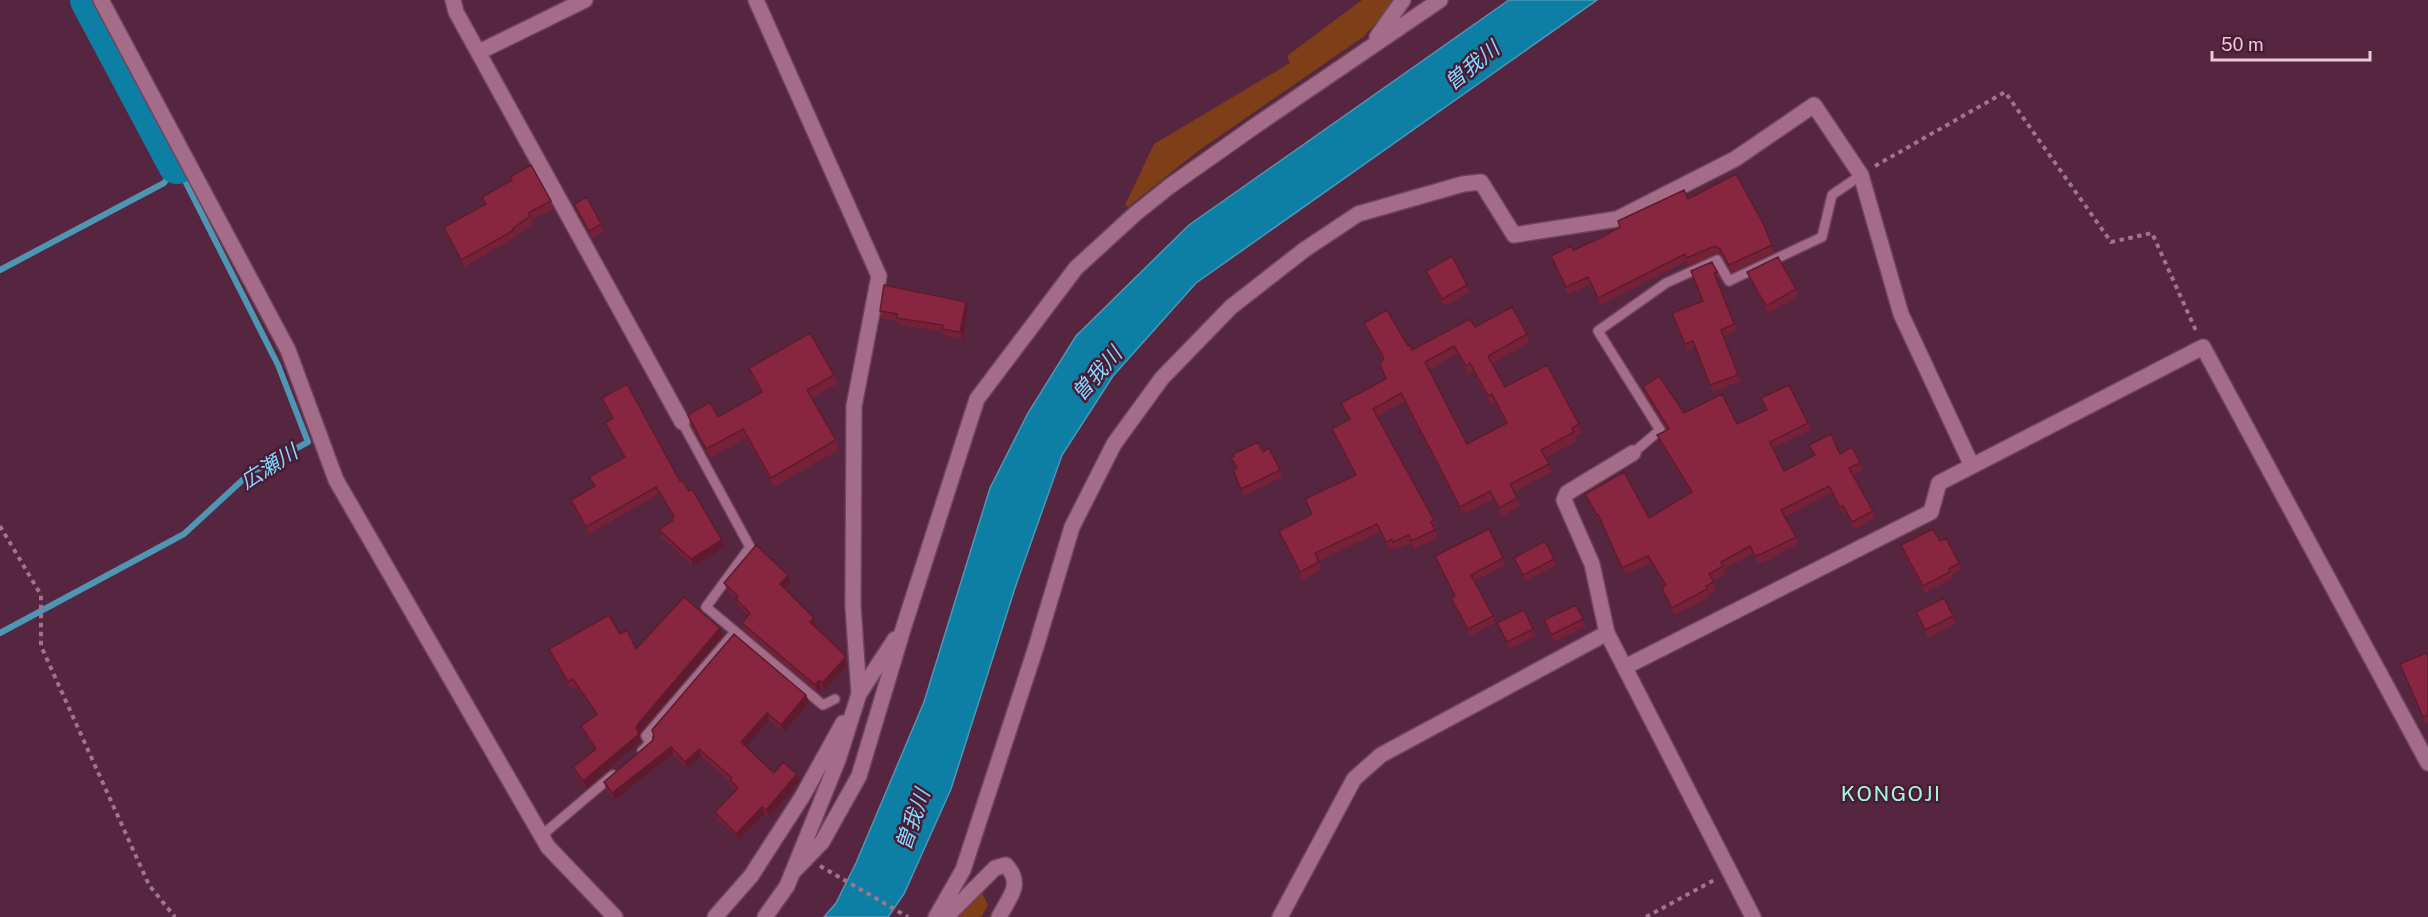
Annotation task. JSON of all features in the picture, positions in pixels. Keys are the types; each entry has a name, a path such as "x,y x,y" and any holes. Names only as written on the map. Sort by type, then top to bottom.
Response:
{"street":[{"path":"101,0 288,350 336,480 548,847 615,917"},
{"path":"453,0 456,12 682,422"},
{"path":"479,52 585,0"},
{"path":"756,0 879,276 854,406 853,606 859,694 838,760 793,872 787,886 765,917"},
{"path":"1371,45 1403,0"},
{"path":"793,872 822,842 859,776 904,626 977,399 1076,268 1170,186 1371,45 1440,0"},
{"path":"936,917 963,870 1072,527 1114,444 1155,387 1231,307 1304,250 1358,214 1463,184 1481,182 1514,236 1617,219 1736,159 1814,105 1861,175 1901,314 1972,466"},
{"path":"1624,667 1931,512 1939,483 2203,347 2428,763"},
{"path":"1633,453 1567,493 1564,500 1592,564 1607,633 1753,917"},
{"path":"715,917 751,876 802,797 859,694 904,626"},
{"path":"1280,917 1354,779 1381,755 1607,633"},
{"path":"946,917 995,868 1006,865 1015,878 1015,886 999,917"}],"lane":[{"path":"1633,453 1660,430 1598,331 1666,283 1717,260 1729,281 1822,237 1832,195 1861,175"},
{"path":"682,422 750,547 706,606 823,705 835,699"},
{"path":"632,759 650,743 646,736 735,632"},
{"path":"541,836 623,766"}],"path":[{"path":"1861,175 2005,93 2111,242 2152,233 2203,347"},
{"path":"0,526 41,595 41,646 149,885 175,917"},
{"path":"817,864 908,917"},
{"path":"1646,917 1730,872"}],"shaded area":[{"path":"1362,0 1397,0 1363,37 1198,151 1128,207 1125,205 1154,144 1290,63 1287,56"},
{"path":"982,892 988,905 981,917 956,917"}],"water":[{"name":"曽我川","path":"1509,0 1597,0 1196,283 1113,376 1062,455 1016,585 951,789 904,894 888,917 824,917 836,903 856,863 924,702 990,488 1028,413 1076,336 1189,225"}],"building":[{"path":"531,165 551,201 528,213 530,217 513,228 514,230 461,260 444,227 486,204 482,197 512,180 510,177"},
{"path":"1736,174 1764,225 1772,245 1729,265 1720,249 1715,246 1686,258 1685,254 1598,298 1588,277 1566,287 1551,256 1571,246 1574,250 1602,237 1620,227 1618,221 1684,190 1688,199"},
{"path":"587,197 601,224 589,231 574,204"},
{"path":"1452,256 1467,285 1442,299 1426,271"},
{"path":"1778,257 1796,289 1766,306 1747,272"},
{"path":"1712,262 1734,324 1721,330 1738,375 1710,385 1693,341 1685,344 1672,313 1703,301 1691,271"},
{"path":"884,285 966,302 960,332 942,329 943,325 897,318 897,314 880,311"},
{"path":"1512,307 1527,334 1488,356 1505,387 1547,365 1579,424 1572,428 1574,432 1541,450 1549,464 1510,484 1517,498 1499,508 1490,491 1460,507 1401,393 1373,409 1434,520 1431,522 1435,530 1411,541 1409,535 1393,542 1392,539 1386,542 1377,524 1315,553 1319,562 1300,572 1279,531 1312,514 1305,499 1356,475 1332,429 1350,419 1341,403 1386,379 1380,364 1384,358 1364,323 1387,310 1412,350 1470,319 1475,327","holes":["1454,346 1466,366 1470,363 1488,396 1492,394 1507,423 1467,444 1425,362"]},
{"path":"810,333 834,375 807,390 836,440 771,478 743,429 706,449 688,415 710,402 718,417 762,392 749,368"},
{"path":"1659,376 1684,413 1722,394 1737,424 1767,410 1761,398 1789,385 1808,423 1770,442 1784,471 1815,455 1809,445 1831,434 1840,454 1852,447 1860,463 1849,468 1873,511 1852,522 1843,506 1840,507 1829,486 1781,510 1796,537 1755,556 1750,546 1721,562 1723,566 1709,574 1714,582 1706,586 1707,589 1672,608 1662,588 1666,585 1648,556 1622,568 1598,514 1585,494 1624,472 1649,518 1692,492 1657,435 1669,429 1643,387"},
{"path":"627,384 680,481 682,480 689,491 692,489 722,540 691,559 659,530 673,520 674,516 656,487 586,527 571,500 595,486 589,477 625,457 605,423 613,418 602,398"},
{"path":"1258,442 1263,452 1269,448 1280,470 1241,489 1233,470 1237,468 1231,457"},
{"path":"1489,529 1503,558 1471,575 1493,616 1468,629 1451,598 1455,596 1435,556"},
{"path":"1933,529 1940,541 1946,538 1959,563 1949,569 1950,572 1923,586 1901,545"},
{"path":"1545,541 1554,559 1523,575 1514,558"},
{"path":"756,545 788,575 780,584 814,618 810,622 844,654 845,658 822,683 819,680 815,685 742,623 750,613 736,599 738,596 724,583"},
{"path":"684,597 720,628 638,724 636,728 639,734 583,781 573,767 596,749 581,726 597,714 573,679 568,682 549,649 609,615 620,634 627,630 636,649"},
{"path":"1944,598 1953,616 1925,630 1916,612"},
{"path":"1576,605 1583,619 1551,635 1544,620"},
{"path":"1524,610 1533,629 1507,642 1497,623"},
{"path":"734,634 806,695 781,725 767,713 741,742 774,773 783,762 797,774 766,810 762,807 736,834 715,812 738,788 730,780 732,778 699,749 685,762 671,747 612,793 604,782 652,741 654,736 652,730"},
{"path":"2426,653 2428,657 2428,715 2423,717 2400,664"}],"waterway":[{"name":"広瀬川","path":"89,0 177,165"},
{"name":"広瀬川","path":"0,270 164,183 177,165 278,365 308,442 249,474 184,534 0,633"}],"district":[{"name":"KONGOJI","path":"1891,794"}]}
